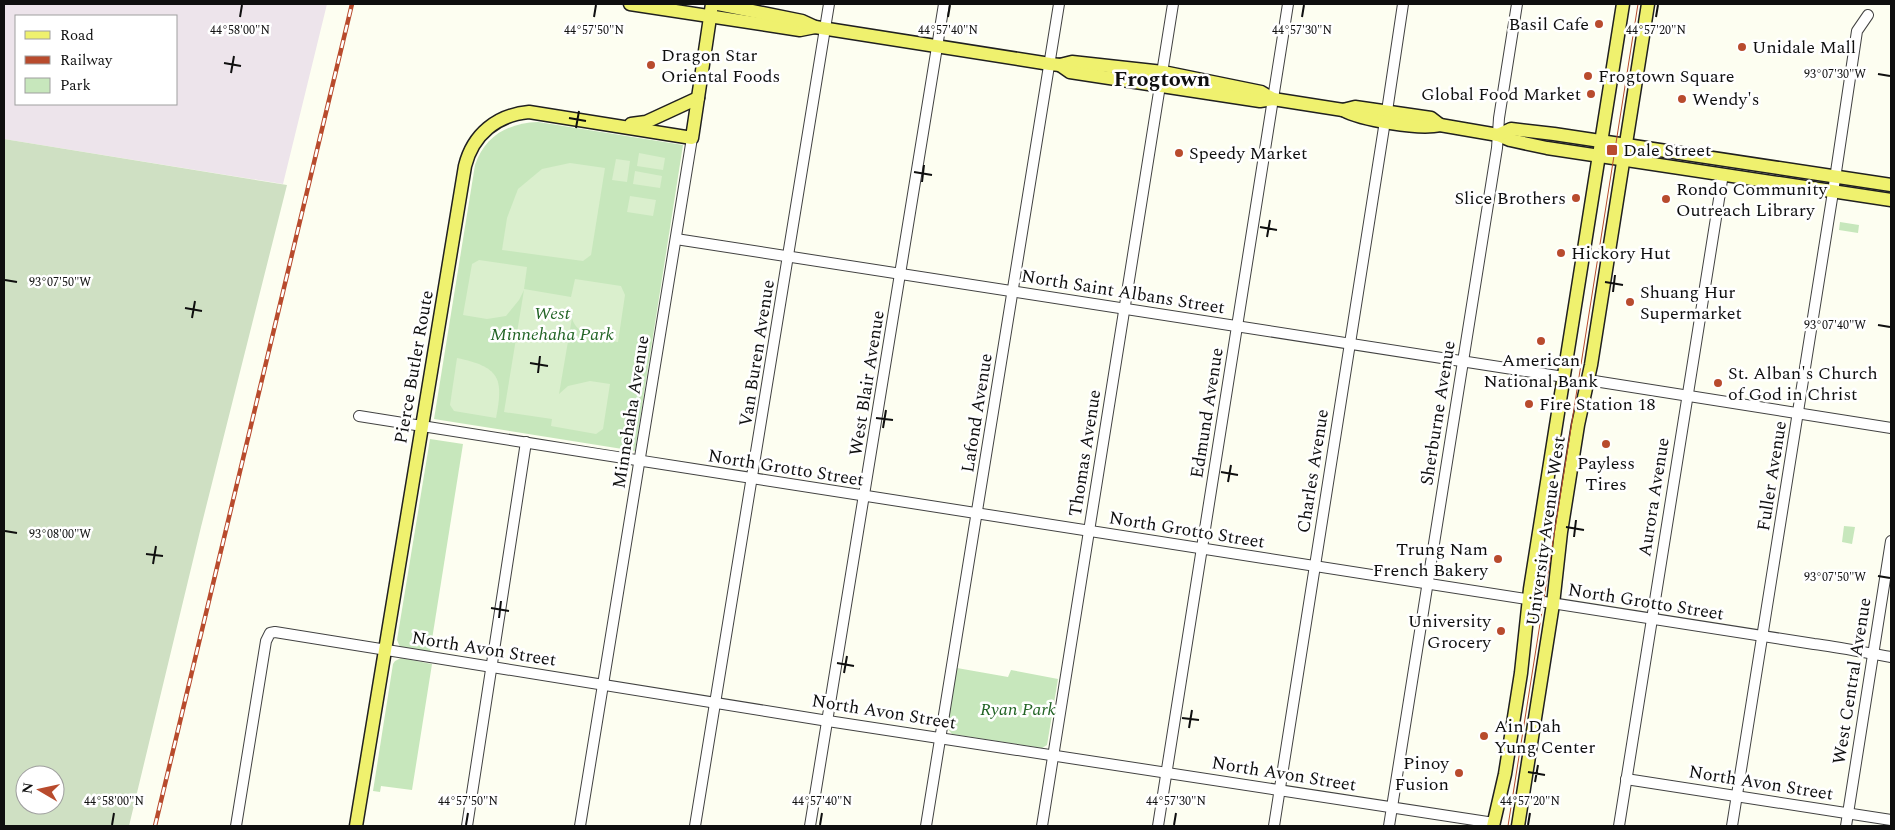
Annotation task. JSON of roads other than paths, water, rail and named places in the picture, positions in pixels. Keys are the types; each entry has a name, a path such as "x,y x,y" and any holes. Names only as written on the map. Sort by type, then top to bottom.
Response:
{"main road":[{"path":"630,4 711,10 800,30 820,28"},
{"path":"718,4 802,21 820,28 1055,65 1070,72 1260,101 1274,99 1342,110 1354,116 1431,118 1440,125 1498,135 1519,142 1891,200"},
{"name":"University Avenue West","path":"1493,825 1505,774 1529,600 1623,4"},
{"name":"University Avenue West","path":"1518,826 1553,604 1564,514 1578,425 1588,380 1648,4"},
{"name":"Minnehaha Avenue","path":"692,138 711,10"},
{"path":"1055,65 1072,62 1163,72 1261,92 1274,99"},
{"path":"621,126 646,122 698,98"},
{"name":"Pierce Butler Route","path":"356,826 465,166 475,141 493,123 505,116 518,113 542,113 692,138"},
{"path":"1498,135 1511,129 1602,140 1891,185"}],"street":[{"name":"Van Buren Avenue","path":"695,826 789,257 820,28 829,4"},
{"name":"West Blair Avenue","path":"810,826 944,4"},
{"name":"Lafond Avenue","path":"926,826 1013,292 1055,65 1059,4"},
{"name":"Thomas Avenue","path":"1042,826 1173,4"},
{"name":"Edmund Avenue","path":"1158,826 1288,4"},
{"name":"Charles Avenue","path":"1274,826 1403,4"},
{"name":"Sherburne Avenue","path":"1389,826 1463,361 1517,4"},
{"name":"Fuller Avenue","path":"1732,826 1833,192 1856,31 1868,15"},
{"name":"Minnehaha Avenue","path":"580,826 692,138"},
{"name":"Aurora Avenue","path":"1619,826 1723,174"},
{"name":"North Saint Albans Street","path":"676,239 1125,310 1564,376"},
{"path":"1588,380 1891,428"},
{"name":"North Grotto Street","path":"358,416 977,515 1818,644 1891,657"},
{"path":"467,826 526,442"},
{"name":"West Central Avenue","path":"1846,826 1891,541"},
{"name":"North Avon Street","path":"236,826 266,641 270,633 280,632 603,685 1167,772 1493,825"},
{"name":"North Avon Street","path":"1626,779 1891,820"}],"tram line":[{"path":"1508,826 1638,4"}],"railway":[{"path":"155,826 352,4"}],"place":[{"name":"Basil Cafe","path":"1599,24"},
{"name":"Unidale Mall","path":"1742,47"},
{"name":"Dragon Star Oriental Foods","path":"651,65"},
{"name":"Frogtown Square","path":"1588,76"},
{"name":"Global Food Market","path":"1591,94"},
{"name":"Wendy's","path":"1682,99"},
{"name":"Dale Street","path":"1612,150"},
{"name":"Speedy Market","path":"1179,153"},
{"name":"Slice Brothers","path":"1576,198"},
{"name":"Rondo Community Outreach Library","path":"1666,199"},
{"name":"Hickory Hut","path":"1561,253"},
{"name":"Shuang Hur Supermarket","path":"1630,302"},
{"name":"American National Bank","path":"1541,341"},
{"name":"St. Alban's Church of God in Christ","path":"1718,383"},
{"name":"Fire Station 18","path":"1529,404"},
{"name":"Payless Tires","path":"1606,444"},
{"name":"Trung Nam French Bakery","path":"1498,559"},
{"name":"University Grocery","path":"1501,631"},
{"name":"Ain Dah Yung Center","path":"1484,736"},
{"name":"Pinoy Fusion","path":"1459,773"}],"district":[{"name":"Frogtown","path":"1162,79"}],"park label":[{"name":"West Minnehaha Park","path":"552,323"},
{"name":"Ryan Park","path":"1018,709"}]}
